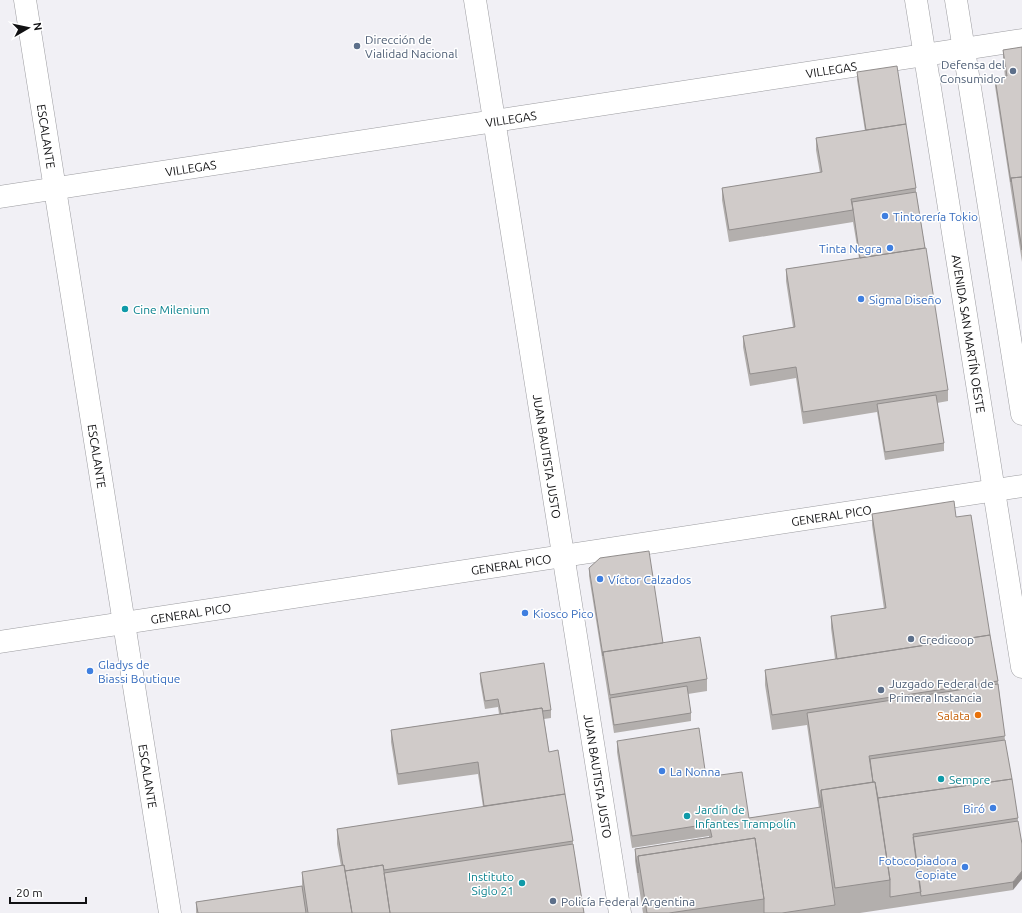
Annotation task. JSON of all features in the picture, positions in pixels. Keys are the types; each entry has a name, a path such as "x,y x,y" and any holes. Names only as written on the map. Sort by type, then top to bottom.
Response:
{"street":[{"name":"ESCALANTE","path":"25,0 170,913"},
{"name":"JUAN BAUTISTA JUSTO","path":"475,0 620,913"},
{"name":"AVENIDA SAN MARTÍN OESTE","path":"916,0 1022,667"},
{"path":"956,0 1022,414"},
{"name":"VILLEGAS","path":"0,197 1022,40"},
{"name":"GENERAL PICO","path":"0,642 1022,486"}],"building":[{"path":"1022,47 1022,177 1011,178 1011,182 995,78 1007,76 1003,50"},
{"path":"897,66 906,124 866,130 857,72"},
{"path":"906,124 916,188 851,199 853,210 729,230 722,188 822,172 816,138"},
{"path":"1022,177 1022,250 1011,178"},
{"path":"916,192 925,248 860,258 852,202"},
{"path":"926,248 948,390 803,412 796,367 750,374 743,336 795,327 786,269"},
{"path":"936,395 944,443 885,452 877,404"},
{"path":"954,501 956,517 971,515 990,635 837,659 831,616 886,608 872,514"},
{"path":"649,551 663,643 603,652 603,656 589,568 600,558"},
{"name":"Juzgado Federal de Primera Instancia","path":"990,635 998,681 772,715 765,670"},
{"path":"700,637 707,679 610,695 603,652"},
{"path":"544,663 551,710 543,711 542,708 501,714 498,699 485,701 480,673"},
{"path":"998,684 1005,736 869,756 873,782 821,790 821,807 807,713"},
{"path":"687,686 691,713 614,725 610,698"},
{"path":"542,708 549,752 558,750 565,794 484,806 478,762 398,774 391,730"},
{"path":"699,728 706,777 742,772 749,818 821,807 835,905 782,913 764,913 764,899 755,838 638,856 638,873 635,849 712,837 709,824 632,836 617,741"},
{"name":"Sempre","path":"1005,740 1012,779 878,798 875,782 873,782 870,759"},
{"path":"1012,779 1018,818 913,834 921,892 890,897 890,880 878,798"},
{"path":"875,782 890,880 835,888 821,790"},
{"path":"565,794 573,841 384,870 383,865 345,871 344,865 343,866 337,829"},
{"path":"1018,821 1022,844 1022,871 1013,882 921,896 913,837"},
{"path":"755,838 764,899 669,913 647,913 638,856"},
{"path":"573,844 584,913 390,913 384,873"},
{"path":"344,865 352,913 308,913 302,872"},
{"path":"383,865 390,913 352,913 345,871"},
{"path":"302,886 306,913 198,913 196,902"}],"place":[{"name":"Dirección de Vialidad Nacional","path":"357,46"},
{"name":"Defensa del Consumidor","path":"1013,71"},
{"name":"Tintorería Tokio","path":"885,216"},
{"name":"Tinta Negra","path":"890,248"},
{"name":"Sigma Diseño","path":"861,299"},
{"name":"Cine Milenium","path":"125,309"},
{"name":"Víctor Calzados","path":"600,579"},
{"name":"Kiosco Pico","path":"525,613"},
{"name":"Credicoop","path":"911,639"},
{"name":"Gladys de Biassi Boutique","path":"90,671"},
{"name":"Juzgado Federal de Primera Instancia","path":"881,690"},
{"name":"Salata","path":"978,715"},
{"name":"La Nonna","path":"662,771"},
{"name":"Sempre","path":"941,779"},
{"name":"Biró","path":"993,808"},
{"name":"Jardín de Infantes Trampolín","path":"687,816"},
{"name":"Fotocopiadora Copiate","path":"965,867"},
{"name":"Instituto Siglo 21","path":"522,883"},
{"name":"Policía Federal Argentina","path":"553,901"}]}
